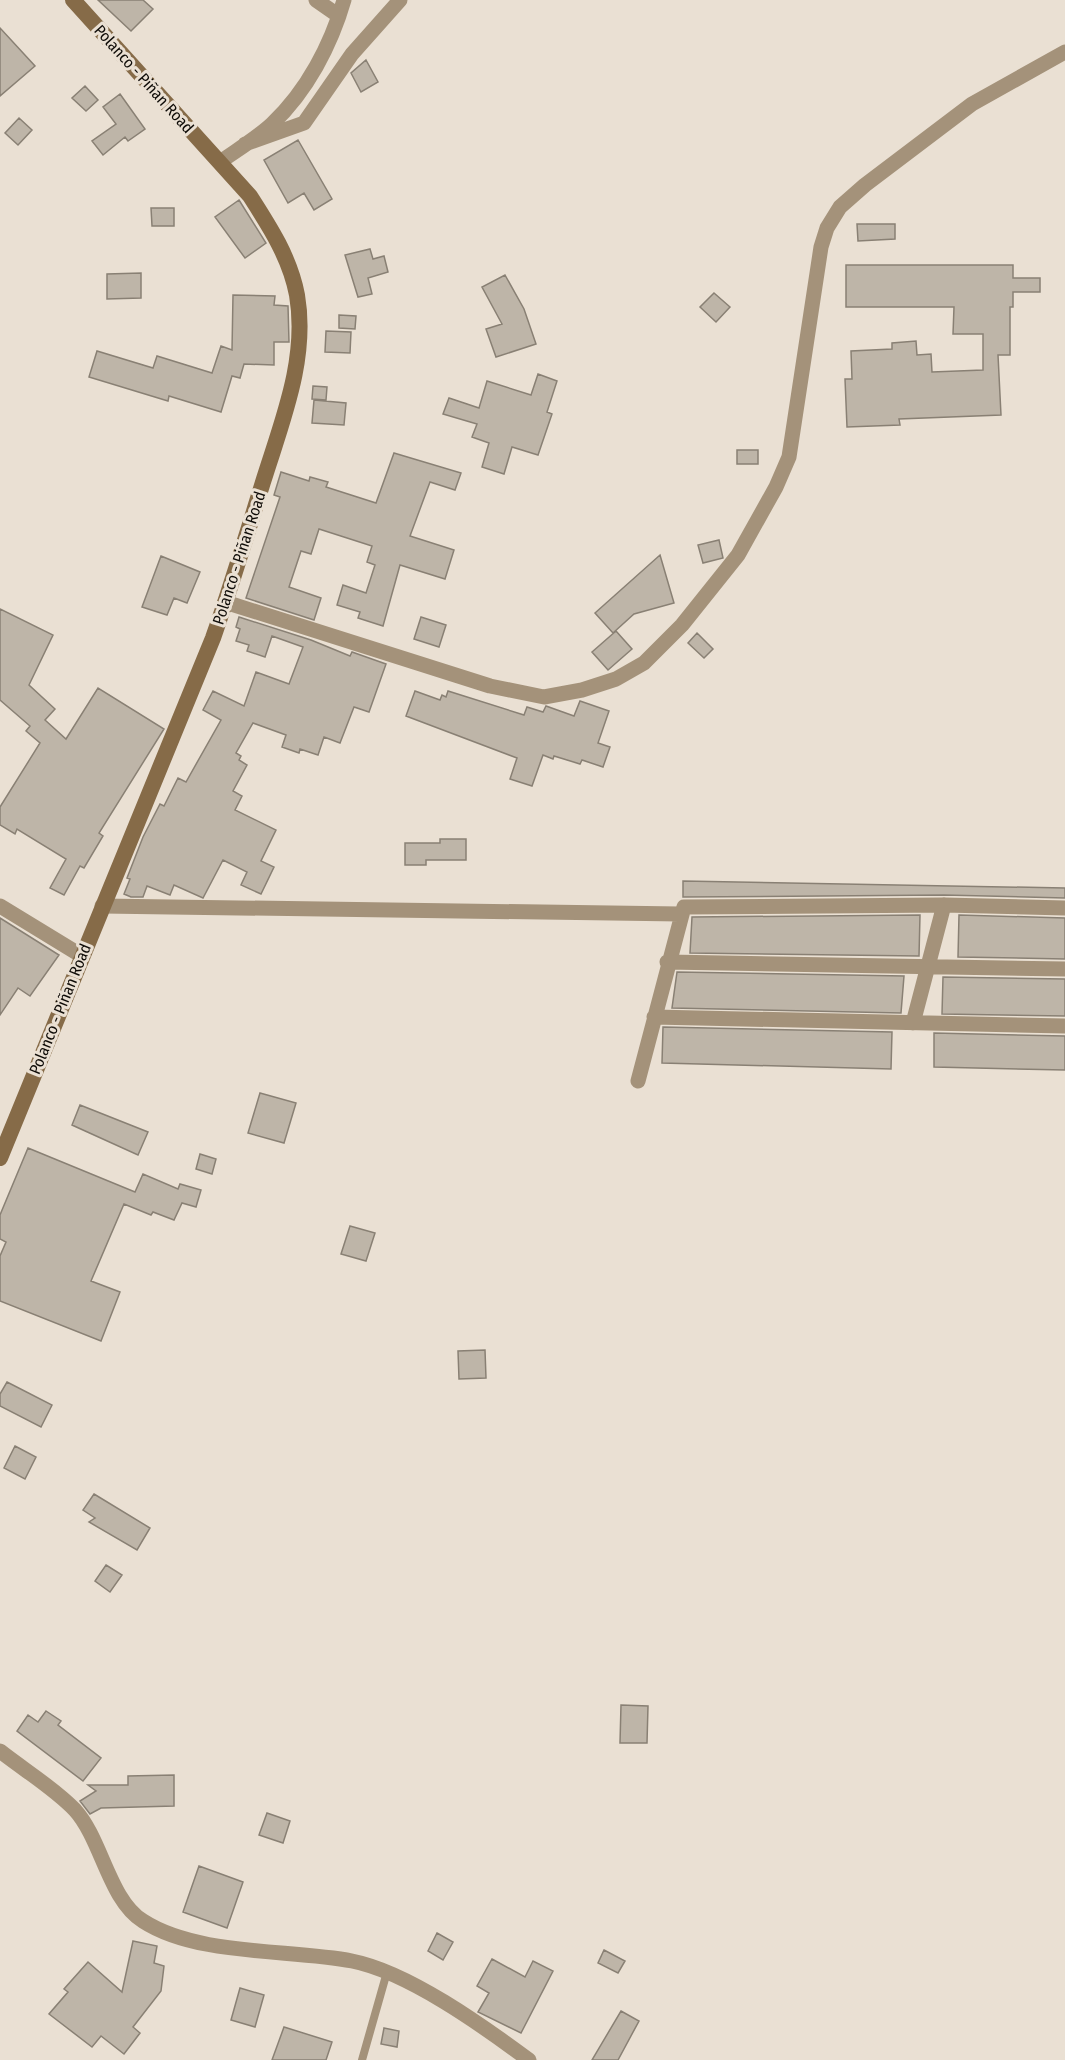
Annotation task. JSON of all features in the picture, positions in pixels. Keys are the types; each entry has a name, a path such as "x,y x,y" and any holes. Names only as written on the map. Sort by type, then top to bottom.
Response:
{"main road":[{"name":"Polanco - Piñan Road","path":"0,1158 225,602 298,365 300,326 297,294 286,258 250,196 73,0"}],"street":[{"path":"316,0 339,16"},
{"path":"220,162 272,124 304,85 329,44 344,0"},
{"path":"244,144 304,123 352,54 400,0"},
{"path":"225,602 489,686 544,697 582,690 616,679 644,663 682,626 738,555 781,477 789,457 796,417 821,247 827,228 840,207 865,185 972,104 1065,52"},
{"path":"638,1081 667,962 684,907 689,905 944,905 1065,908"},
{"path":"913,1023 944,905"},
{"path":"0,906 82,956"},
{"path":"102,906 680,914"},
{"path":"667,962 1065,969"},
{"path":"654,1017 1065,1026"},
{"path":"0,1751 75,1811 96,1844 126,1905 142,1921 197,1942 353,1961 387,1972 421,1989 529,2060"}],"lane":[{"path":"362,2060 387,1972"}],"building":[{"path":"98,0 143,0 153,9 131,31"},
{"path":"0,28 35,66 0,96"},
{"path":"366,60 378,82 361,92 351,73"},
{"path":"85,86 98,100 86,111 72,98"},
{"path":"120,94 145,129 128,141 125,137 103,155 92,141 116,124 103,107"},
{"path":"19,118 32,130 18,145 5,133"},
{"path":"298,140 332,199 314,210 304,193 288,203 264,160"},
{"path":"239,200 266,243 245,258 215,217"},
{"path":"151,208 174,208 174,226 152,226"},
{"path":"857,224 895,224 895,239 858,241"},
{"path":"370,249 373,259 384,256 388,272 368,278 372,294 358,297 345,255"},
{"path":"846,265 1013,265 1013,278 1040,278 1040,292 1013,292 1013,307 1010,307 1010,355 998,355 1001,415 899,419 900,425 847,427 845,379 852,379 851,351 892,349 892,343 916,341 917,355 931,354 932,372 983,370 983,334 953,334 954,307 846,307"},
{"path":"141,273 141,298 107,299 107,274"},
{"path":"505,275 524,309 536,344 496,357 486,329 502,324 482,287"},
{"path":"714,293 730,307 716,322 700,307"},
{"path":"233,295 275,296 274,305 288,306 289,342 274,342 274,365 244,364 240,378 232,376 221,412 169,396 168,401 89,377 97,351 153,368 157,356 212,373 221,346 232,350"},
{"path":"339,315 356,316 355,329 339,328"},
{"path":"326,331 351,332 350,353 325,352"},
{"path":"538,374 557,381 547,412 552,414 538,455 512,447 504,474 482,467 489,443 472,437 477,424 443,414 449,398 479,408 487,381 531,395"},
{"path":"313,386 327,387 326,400 312,399"},
{"path":"314,400 346,403 344,425 312,423"},
{"path":"737,450 758,450 758,464 737,464"},
{"path":"394,453 461,473 455,490 430,482 410,536 454,550 445,579 400,565 383,626 358,618 360,612 337,605 343,585 366,593 375,565 367,562 372,546 319,529 311,554 301,551 289,587 321,598 314,620 246,598 280,497 274,495 281,472 309,481 310,477 328,482 326,487 376,503"},
{"path":"719,540 723,558 703,563 698,545"},
{"path":"660,555 674,603 634,614 613,633 595,613"},
{"path":"161,556 200,572 187,603 174,598 167,615 142,607"},
{"path":"0,609 53,635 29,685 55,709 45,720 66,739 98,688 164,729 99,833 103,836 84,868 80,866 64,895 50,888 66,859 17,829 15,834 0,825 0,807 40,743 26,731 30,726 0,700"},
{"path":"239,617 311,640 350,656 352,652 386,664 369,712 354,707 340,743 324,737 318,755 300,749 299,753 282,747 286,735 253,723 236,753 241,756 239,760 247,765 233,791 242,796 235,810 276,830 261,861 274,867 261,894 241,885 247,872 223,860 203,898 174,885 170,895 147,886 143,897 131,897 124,894 130,879 127,878 143,837 160,804 164,806 178,778 186,782 221,720 203,710 213,691 244,706 256,672 289,684 303,647 272,636 265,657 247,651 249,645 236,641 240,629 236,627"},
{"path":"421,617 446,625 439,647 414,639"},
{"path":"616,631 632,649 608,670 592,652"},
{"path":"697,633 713,649 704,658 688,643"},
{"path":"415,691 440,700 442,695 446,697 448,691 524,715 527,707 543,712 546,706 574,716 580,701 609,711 598,743 610,747 603,767 582,760 580,764 543,755 532,786 510,779 517,758 406,716"},
{"path":"440,839 466,839 466,860 426,860 426,865 405,865 405,843 440,843"},
{"path":"683,881 1065,888 1065,898 944,895 683,897"},
{"path":"920,915 919,956 690,953 692,917"},
{"path":"959,915 1065,918 1065,959 958,957"},
{"path":"0,918 59,955 30,996 18,988 0,1015"},
{"path":"677,972 904,976 901,1013 672,1008"},
{"path":"943,977 1065,979 1065,1016 942,1014"},
{"path":"663,1027 892,1032 891,1069 662,1063"},
{"path":"934,1033 1065,1036 1065,1070 934,1067"},
{"path":"260,1093 296,1103 284,1143 248,1133"},
{"path":"80,1105 148,1132 138,1155 72,1125"},
{"path":"28,1148 135,1192 143,1174 178,1189 180,1184 201,1190 196,1207 182,1203 174,1220 153,1212 151,1215 124,1204 91,1281 120,1292 101,1341 0,1301 0,1256 6,1242 0,1239 0,1215"},
{"path":"200,1154 216,1159 212,1174 196,1169"},
{"path":"350,1226 375,1233 366,1261 341,1254"},
{"path":"485,1350 486,1378 459,1379 458,1351"},
{"path":"7,1382 52,1405 41,1427 0,1406 0,1394"},
{"path":"15,1446 36,1457 25,1479 4,1468"},
{"path":"94,1494 150,1528 137,1550 89,1522 95,1518 83,1510"},
{"path":"106,1565 122,1575 110,1592 95,1581"},
{"path":"621,1705 648,1706 647,1743 620,1743"},
{"path":"46,1711 61,1721 58,1725 101,1758 83,1781 17,1731 28,1715 38,1722"},
{"path":"174,1775 174,1806 101,1808 90,1814 80,1801 96,1791 88,1785 128,1785 128,1776"},
{"path":"267,1813 290,1821 283,1843 259,1835"},
{"path":"199,1866 243,1882 227,1928 183,1912"},
{"path":"437,1933 453,1942 443,1960 428,1951"},
{"path":"133,1941 157,1946 154,1963 164,1966 161,1991 133,2027 140,2033 124,2054 101,2036 92,2047 49,2014 68,1992 64,1989 88,1962 122,1992"},
{"path":"604,1950 625,1961 618,1973 598,1963"},
{"path":"492,1959 525,1977 533,1961 553,1971 521,2033 478,2012 489,1993 477,1986"},
{"path":"240,1988 264,1995 255,2027 231,2020"},
{"path":"621,2011 639,2021 618,2060 592,2060"},
{"path":"284,2027 332,2042 326,2060 272,2060"},
{"path":"384,2028 399,2031 397,2047 381,2044"}]}
